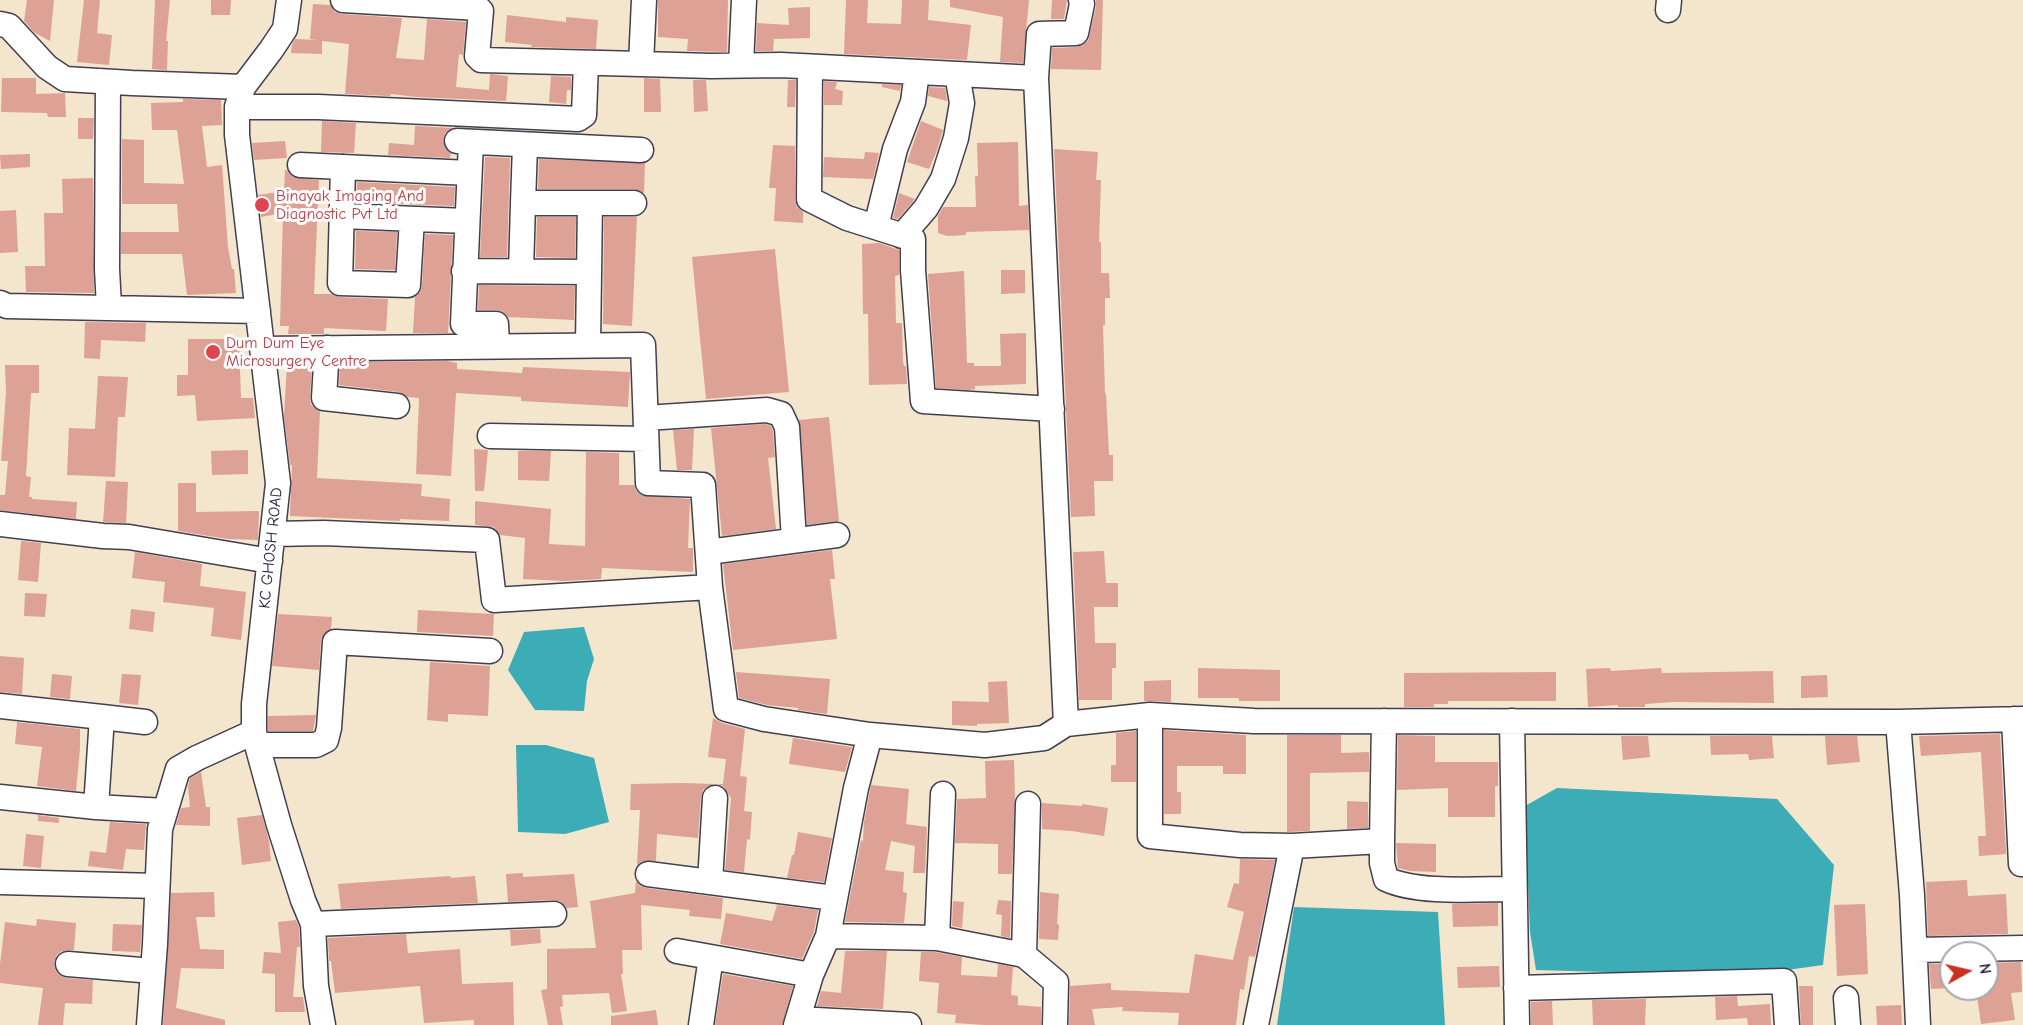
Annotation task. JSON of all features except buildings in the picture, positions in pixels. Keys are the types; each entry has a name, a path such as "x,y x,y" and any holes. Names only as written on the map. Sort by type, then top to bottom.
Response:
{"street":[{"path":"240,97 285,29 289,0"},
{"path":"343,0 478,8 481,11 478,59 641,64 782,64 1036,78"},
{"path":"641,64 644,0"},
{"path":"741,65 744,0"},
{"path":"1066,724 1036,78 1039,34 1076,33 1081,0"},
{"path":"0,24 9,26 47,67 65,79 318,107 578,119 584,115 586,63"},
{"path":"810,67 809,199 847,218 913,239 913,270 923,401 1052,409"},
{"path":"876,227 895,150 913,102 917,72"},
{"path":"902,236 926,208 943,179 956,138 962,103 957,74"},
{"path":"108,82 109,307"},
{"name":"KC GHOSH ROAD","path":"240,97 237,135 278,483 254,704 255,738 286,847 313,924 316,986 323,1025"},
{"path":"497,346 496,324 463,324 469,173 462,141 641,150"},
{"path":"521,271 525,145"},
{"path":"300,165 469,173"},
{"path":"343,167 340,283 408,285 412,219"},
{"path":"523,203 634,203"},
{"path":"588,345 590,203"},
{"path":"342,216 466,221"},
{"path":"464,271 589,272"},
{"path":"0,303 7,306 258,311"},
{"path":"263,349 643,345 648,483 703,485 710,587 726,709 764,719 870,735 986,745 1044,738 1066,724 1150,715 1254,721 1898,722 2018,719 2021,864 2023,864"},
{"path":"327,348 324,398 397,406"},
{"path":"490,436 646,429 767,410 781,414 787,427 794,540"},
{"path":"0,524 129,537 270,561"},
{"path":"273,534 324,533 487,540 494,600 710,587"},
{"path":"708,552 837,535"},
{"path":"148,1025 160,829 178,769 197,758 255,738 316,745 326,740 329,728 335,642 490,651"},
{"path":"0,706 145,722"},
{"path":"1150,715 1150,836 1240,845 1292,846 1382,841"},
{"path":"96,807 102,717"},
{"path":"1384,721 1382,863 1386,879 1397,885 1427,888 1514,889"},
{"path":"1512,722 1517,1025"},
{"path":"1898,722 1915,950 1918,1025"},
{"path":"870,735 856,788 828,936 811,975 797,1022 909,1025"},
{"path":"937,938 943,795"},
{"path":"0,797 96,807 165,811"},
{"path":"710,882 715,798"},
{"path":"1024,955 1028,804"},
{"path":"1256,1025 1292,846"},
{"path":"648,874 834,898"},
{"path":"0,882 157,886"},
{"path":"313,924 554,914"},
{"path":"828,936 937,938 1024,955 1056,982 1055,1025"},
{"path":"1915,950 2023,948"},
{"path":"677,951 811,975"},
{"path":"701,1025 711,957"},
{"path":"68,964 153,971"},
{"path":"1516,988 1784,981 1787,1025"},
{"path":"1846,998 1848,1025"}],"water":[{"path":"584,627 594,659 587,681 584,711 535,710 508,670 524,632"},
{"path":"516,745 546,745 594,758 609,822 565,834 518,832"},
{"path":"1557,788 1777,799 1834,865 1823,965 1744,976 1536,970 1530,932 1525,806"},
{"path":"1294,907 1438,912 1445,1025 1277,1025"}],"place":[{"name":"Binayak Imaging And Diagnostic Pvt Ltd","path":"262,205"},
{"name":"Dum Dum Eye Microsurgery Centre","path":"213,352"}]}
